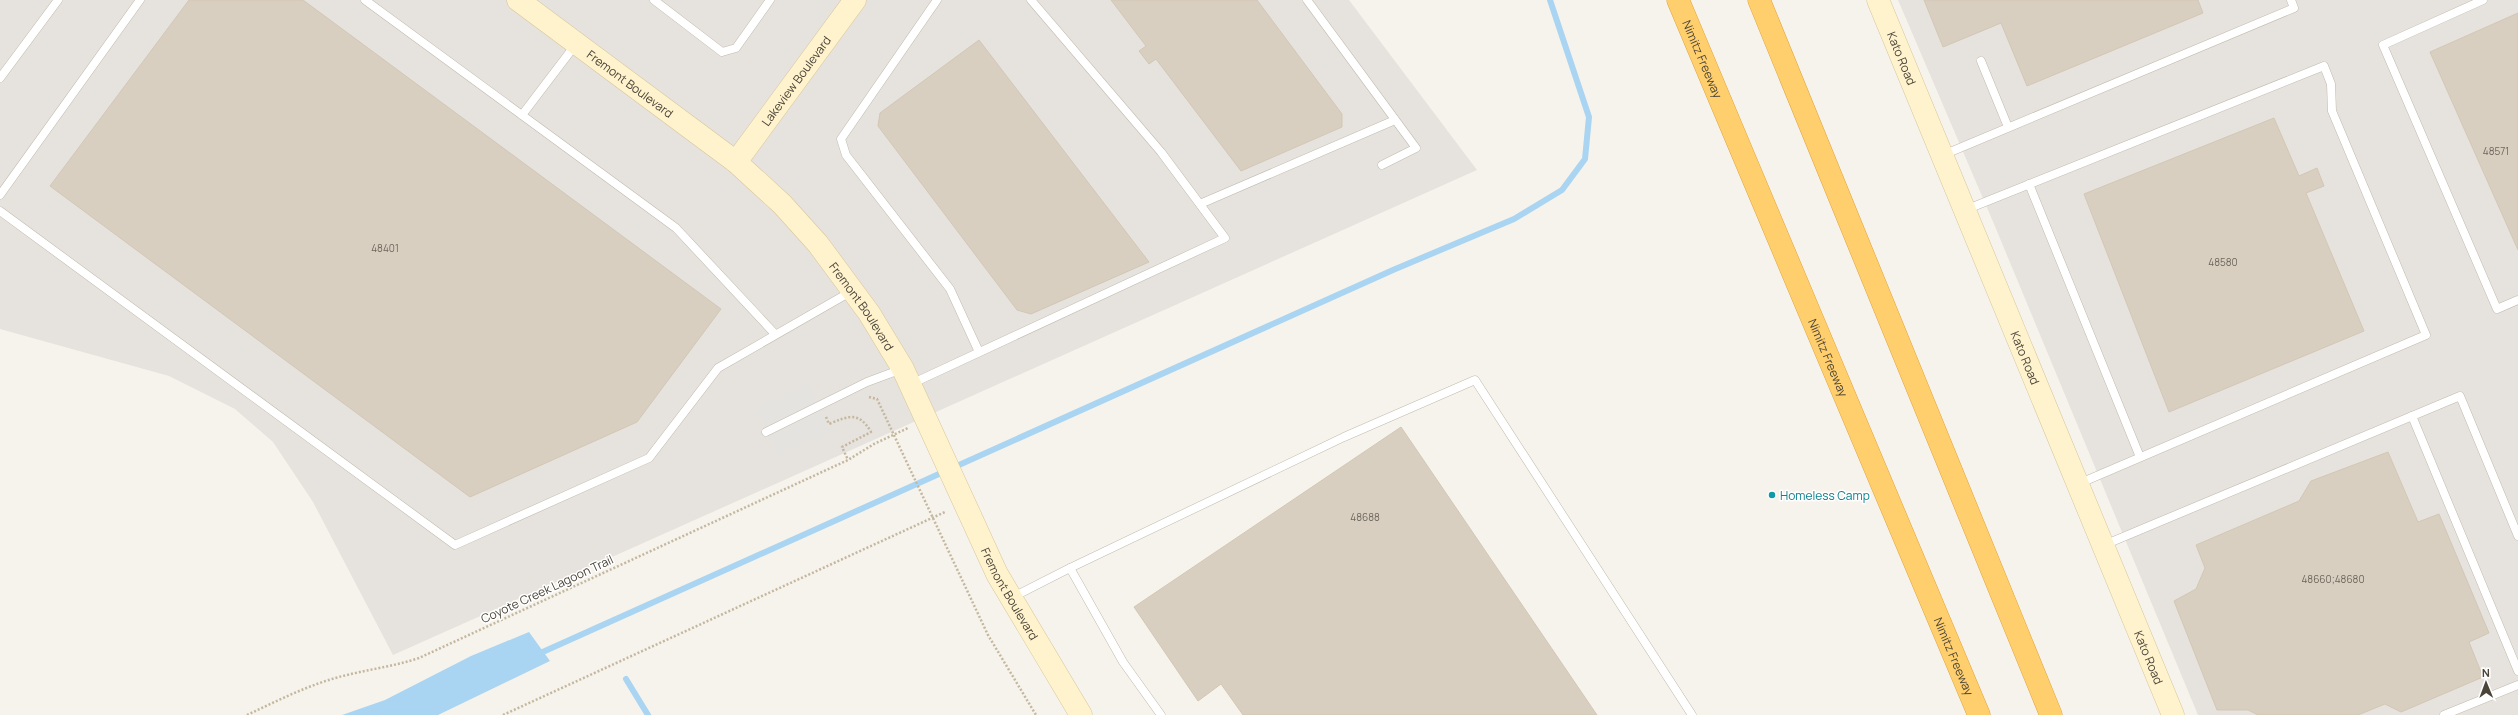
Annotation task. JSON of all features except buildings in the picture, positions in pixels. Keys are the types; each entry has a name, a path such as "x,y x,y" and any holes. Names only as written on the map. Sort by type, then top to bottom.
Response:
{"highway":[{"name":"Nimitz Freeway","path":"1678,0 1979,715"},
{"path":"1759,0 2051,715"}],"street":[{"name":"Fremont Boulevard","path":"518,0 736,162 792,216 854,290 906,376 966,502 997,574 1081,715"},
{"name":"Lakeview Boulevard","path":"736,162 855,0"},
{"name":"Kato Road","path":"1878,0 2173,715"}],"lane":[{"path":"0,78 58,0"},
{"path":"0,195 140,0"},
{"path":"365,0 676,228 775,334"},
{"path":"654,0 722,52 736,48 770,0"},
{"path":"937,0 841,139 846,155 950,289 979,352"},
{"path":"766,432 867,382 906,376 979,352 1225,238 1161,152 1031,0"},
{"path":"1307,0 1416,148 1382,165"},
{"path":"1942,155 2294,8 2291,0"},
{"path":"2483,0 2383,45 2497,309 2518,300"},
{"path":"522,115 577,43"},
{"path":"1981,61 2008,128"},
{"path":"1965,210 2324,66 2331,84 2332,111 2426,334 2078,484"},
{"path":"1200,204 1395,120"},
{"path":"2029,184 2140,457"},
{"path":"0,211 455,545 649,458 718,368 854,290"},
{"path":"1011,598 1070,568 1344,437 1475,380 1692,715"},
{"path":"2103,545 2460,396 2518,536"},
{"path":"2412,416 2518,671"},
{"path":"1070,568 1123,662 1161,715"},
{"path":"2444,715 2518,684"}],"path":[{"path":"862,400 869,397 878,399 988,635 1036,715"},
{"path":"833,412 825,416 829,424 847,417 856,417 865,423 871,432 842,447 848,460"},
{"name":"Coyote Creek Lagoon Trail","path":"246,715 315,684 347,674 389,668 419,658 848,460 895,434 924,413"},
{"path":"503,715 966,502"}],"shaded area":[{"path":"0,0 1349,0 1477,170 393,655 313,502 273,442 235,409 169,376 0,329"},
{"path":"1898,0 2518,0 2518,715 2198,715 1994,224"},
{"path":"807,383 830,431 778,455 757,407"}],"water":[{"path":"529,632 550,661 438,715 342,715 385,700 471,656"}],"waterway":[{"path":"536,655 1393,270 1514,219 1562,190 1585,159 1589,117 1550,0"},
{"path":"626,679 648,715"}],"place":[{"name":"Homeless Camp","path":"1772,495"}]}
